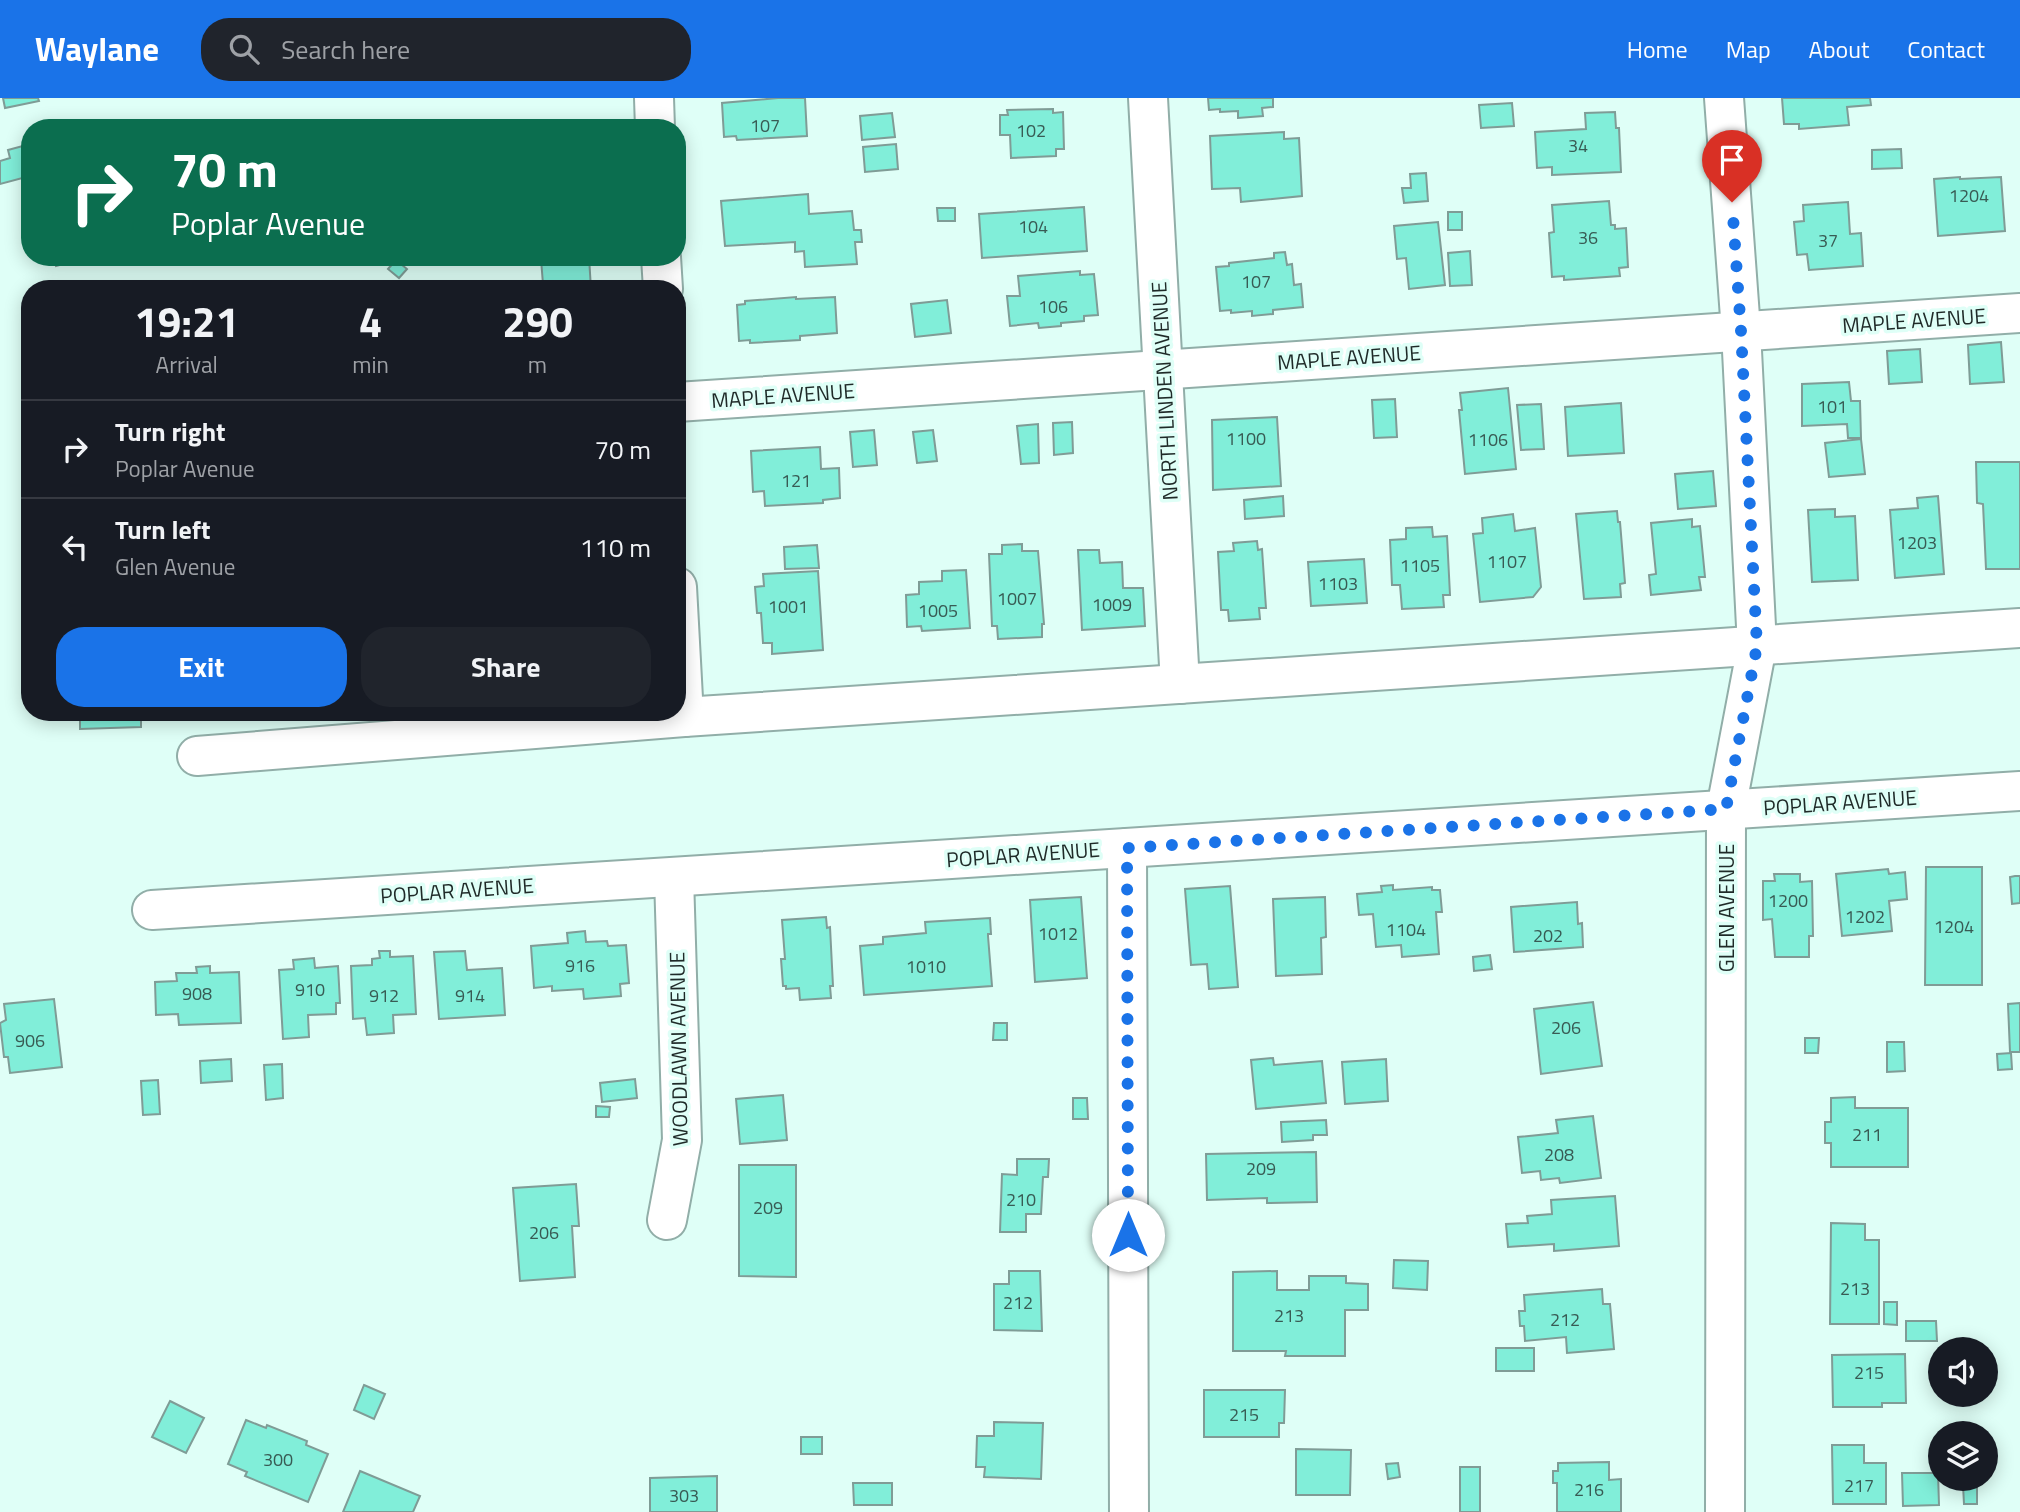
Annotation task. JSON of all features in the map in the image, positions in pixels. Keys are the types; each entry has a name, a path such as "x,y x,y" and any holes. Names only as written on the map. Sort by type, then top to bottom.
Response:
{"street":[{"path":"654,98 655,119"},
{"name":"NORTH LINDEN AVENUE","path":"1147,98 1180,684"},
{"name":"GLEN AVENUE","path":"1724,98 1741,331 1757,646 1726,809 1725,1512"},
{"name":"MAPLE AVENUE","path":"686,401 2020,313"},
{"path":"686,718 2020,628"},
{"path":"197,756 646,721"},
{"name":"POPLAR AVENUE","path":"152,910 2020,790"},
{"path":"1127,848 1129,1512"},
{"name":"WOODLAWN AVENUE","path":"667,1220 682,1140 674,877"}],"building":[{"path":"3,98 38,98 39,101 5,108"},
{"path":"805,98 807,136 737,140 736,136 724,137 722,103"},
{"path":"1208,98 1273,98 1273,107 1262,108 1263,116 1238,118 1238,111 1209,110"},
{"path":"1782,98 1870,98 1871,105 1847,107 1849,125 1799,129 1799,124 1784,124"},
{"path":"1512,103 1514,126 1481,128 1479,105"},
{"path":"1053,109 1053,113 1063,112 1064,149 1056,149 1056,156 1011,158 1010,135 1000,135 1000,115 1008,115 1007,110"},
{"path":"1615,112 1616,128 1619,128 1621,172 1552,175 1552,167 1537,168 1535,132 1586,129 1585,113"},
{"path":"892,113 895,137 862,140 860,116"},
{"path":"1284,132 1284,139 1299,138 1302,196 1241,202 1240,188 1212,189 1210,136"},
{"path":"896,144 898,169 865,172 863,147"},
{"path":"21,146 21,178 0,184 0,161 10,158 8,150"},
{"path":"1901,149 1902,168 1872,169 1872,150"},
{"path":"1426,173 1428,201 1404,203 1402,188 1411,188 1410,174"},
{"path":"2001,177 2005,231 1938,236 1934,179"},
{"path":"808,194 809,214 852,211 854,230 861,230 862,242 855,242 857,264 805,267 804,251 795,252 795,242 725,246 721,201"},
{"path":"1609,201 1611,225 1615,225 1615,229 1626,228 1628,267 1619,268 1620,276 1564,280 1564,276 1552,277 1549,233 1554,232 1552,205"},
{"path":"1848,202 1850,234 1861,233 1863,266 1809,270 1807,254 1797,255 1794,222 1804,221 1803,205"},
{"path":"1084,207 1087,251 982,258 979,214"},
{"path":"937,208 955,208 955,221 938,221"},
{"path":"1448,212 1462,212 1462,230 1448,230"},
{"path":"1438,222 1445,285 1409,289 1406,258 1397,259 1394,226"},
{"path":"1470,251 1472,285 1450,286 1448,253"},
{"path":"1285,252 1287,265 1292,264 1294,285 1301,284 1303,307 1273,310 1273,314 1252,316 1252,311 1220,311 1216,267 1274,258 1274,253"},
{"path":"391,266 403,266 407,269 399,278 388,269"},
{"path":"542,266 590,266 590,280 543,280"},
{"path":"1080,271 1080,275 1094,274 1098,315 1084,316 1084,321 1061,323 1061,326 1039,328 1038,323 1010,326 1007,296 1020,296 1018,276"},
{"path":"835,297 837,333 800,336 800,340 750,343 750,340 739,341 737,305 745,304 745,301"},
{"path":"947,300 951,333 915,337 911,304"},
{"path":"2001,342 2004,382 1970,384 1968,345"},
{"path":"1920,349 1922,382 1889,384 1887,351"},
{"path":"1849,382 1851,401 1860,401 1861,438 1848,438 1847,424 1802,426 1802,384"},
{"path":"1508,388 1516,469 1465,474 1460,393"},
{"path":"1395,399 1397,437 1374,438 1372,400"},
{"path":"1621,403 1624,453 1568,456 1565,407"},
{"path":"1541,404 1544,449 1521,450 1517,405"},
{"path":"1277,417 1281,486 1213,490 1212,420"},
{"path":"1072,422 1073,453 1054,455 1053,423"},
{"path":"1038,424 1039,463 1021,464 1017,426"},
{"path":"874,430 877,465 853,467 850,432"},
{"path":"933,430 937,461 917,463 913,432"},
{"path":"1861,439 1865,474 1829,477 1825,443"},
{"path":"820,447 821,469 839,468 840,498 823,500 823,503 765,506 764,491 753,492 751,451"},
{"path":"1976,462 2020,462 2020,569 1986,569 1983,504 1977,503"},
{"path":"1713,471 1716,506 1678,509 1675,474"},
{"path":"1283,496 1284,516 1245,519 1244,500"},
{"path":"1938,496 1944,574 1895,578 1890,510 1918,508 1917,498"},
{"path":"1835,509 1835,517 1855,516 1858,580 1812,582 1808,510"},
{"path":"1617,511 1625,583 1620,584 1621,597 1584,599 1576,514"},
{"path":"1513,514 1515,531 1535,528 1541,587 1533,597 1480,602 1473,534 1483,533 1482,518"},
{"path":"1692,519 1692,527 1700,526 1705,577 1699,577 1701,590 1651,595 1649,575 1656,574 1651,523"},
{"path":"1432,527 1433,537 1447,536 1450,595 1443,595 1444,607 1402,609 1400,585 1392,585 1390,540 1406,539 1406,528"},
{"path":"1257,541 1258,550 1262,549 1266,608 1259,608 1260,619 1229,621 1228,610 1221,610 1218,552 1234,551 1233,543"},
{"path":"1022,544 1022,551 1038,551 1044,624 1042,637 998,639 997,626 992,626 989,554 1002,554 1002,545"},
{"path":"817,545 819,568 785,569 784,547"},
{"path":"1078,550 1099,550 1100,563 1122,562 1123,588 1143,588 1145,626 1082,630"},
{"path":"1364,559 1367,603 1311,606 1308,562"},
{"path":"966,570 970,628 922,631 921,626 907,627 906,595 919,594 919,582 942,581 942,571"},
{"path":"818,571 823,650 772,654 772,643 763,643 761,613 757,613 755,587 764,586 763,574"},
{"path":"80,721 141,721 141,727 80,729"},
{"path":"1926,867 1982,867 1982,985 1925,985"},
{"path":"1888,869 1889,874 1905,872 1907,899 1889,901 1892,931 1842,936 1836,874"},
{"path":"1774,874 1800,874 1800,882 1812,881 1813,936 1809,936 1809,957 1775,957 1772,919 1763,920 1763,881 1775,881"},
{"path":"2020,876 2020,903 2012,904 2010,877"},
{"path":"1393,885 1393,890 1432,887 1432,890 1440,890 1442,912 1436,912 1439,954 1402,957 1401,945 1376,947 1373,914 1359,915 1357,894 1382,892 1381,886"},
{"path":"1230,886 1238,987 1209,989 1207,964 1191,965 1185,889"},
{"path":"1081,897 1087,978 1035,982 1030,900"},
{"path":"1325,897 1326,937 1321,938 1322,974 1276,976 1273,899"},
{"path":"1577,902 1578,924 1582,923 1583,947 1514,952 1511,907"},
{"path":"826,917 827,928 830,927 833,986 830,986 831,998 800,1000 799,988 786,989 786,986 783,986 781,959 785,959 782,920"},
{"path":"990,918 991,934 988,936 992,986 864,995 860,946 883,944 883,937 926,933 925,922"},
{"path":"585,931 586,942 607,941 608,946 626,945 629,983 620,984 621,996 584,999 583,989 552,991 552,986 534,988 531,946 568,943 567,933"},
{"path":"379,951 390,951 390,957 413,956 416,1014 393,1015 394,1033 367,1035 365,1018 353,1019 351,966 372,965 372,959 380,958"},
{"path":"465,951 467,970 502,968 505,1015 439,1019 434,952"},
{"path":"1490,955 1492,969 1474,971 1473,957"},
{"path":"314,958 315,968 338,966 340,1003 336,1003 336,1014 308,1015 309,1037 283,1039 279,970 294,969 293,960"},
{"path":"210,966 210,973 239,972 241,1023 179,1025 178,1014 156,1015 155,982 177,981 176,973 197,973 196,967"},
{"path":"54,999 62,1067 10,1073 8,1057 4,1057 0,1023 6,1020 4,1004"},
{"path":"1593,1002 1602,1066 1541,1074 1534,1009"},
{"path":"2020,1003 2020,1052 2010,1052 2008,1004"},
{"path":"994,1023 1007,1023 1007,1040 993,1040"},
{"path":"1805,1038 1819,1038 1818,1053 1805,1053"},
{"path":"1887,1042 1904,1042 1905,1071 1887,1072"},
{"path":"2011,1053 2012,1069 1998,1070 1997,1054"},
{"path":"1273,1058 1274,1065 1322,1061 1326,1103 1256,1109 1251,1060"},
{"path":"231,1059 232,1081 201,1083 200,1061"},
{"path":"1386,1059 1388,1101 1345,1104 1342,1062"},
{"path":"282,1064 283,1098 266,1100 264,1065"},
{"path":"635,1079 637,1098 602,1102 600,1083"},
{"path":"158,1080 160,1114 143,1115 141,1081"},
{"path":"783,1095 787,1140 740,1144 736,1099"},
{"path":"1855,1097 1855,1108 1908,1108 1908,1167 1831,1167 1831,1143 1825,1143 1825,1122 1831,1122 1831,1098"},
{"path":"1073,1098 1087,1098 1088,1119 1073,1119"},
{"path":"596,1106 610,1107 609,1117 596,1117"},
{"path":"1593,1116 1601,1178 1560,1183 1559,1178 1541,1180 1540,1171 1522,1173 1518,1137 1558,1133 1556,1120"},
{"path":"1326,1120 1327,1135 1313,1135 1313,1140 1282,1142 1281,1122"},
{"path":"1316,1152 1317,1202 1267,1203 1267,1198 1207,1200 1206,1154"},
{"path":"1017,1159 1049,1159 1048,1177 1043,1177 1041,1214 1026,1214 1026,1232 1000,1232 1002,1174 1017,1175"},
{"path":"739,1165 796,1165 796,1277 739,1276"},
{"path":"576,1184 579,1226 572,1226 575,1277 520,1281 513,1188"},
{"path":"1615,1196 1619,1246 1554,1251 1554,1244 1508,1247 1506,1224 1528,1223 1527,1216 1552,1214 1551,1200"},
{"path":"1831,1223 1865,1224 1865,1240 1879,1240 1879,1324 1830,1324"},
{"path":"1394,1260 1428,1261 1427,1290 1393,1288"},
{"path":"1009,1271 1040,1271 1042,1331 994,1330 994,1284 1009,1284"},
{"path":"1277,1271 1277,1290 1309,1290 1309,1276 1346,1276 1346,1283 1368,1284 1368,1310 1345,1310 1345,1356 1285,1356 1286,1351 1233,1351 1233,1272"},
{"path":"1602,1289 1603,1304 1610,1304 1614,1349 1567,1353 1566,1337 1525,1341 1519,1311 1525,1311 1524,1295"},
{"path":"1884,1302 1897,1302 1897,1325 1884,1324"},
{"path":"1906,1321 1936,1321 1937,1337 1928,1337 1928,1341 1906,1341"},
{"path":"1496,1348 1534,1348 1534,1371 1496,1371"},
{"path":"1905,1354 1906,1403 1882,1403 1882,1407 1833,1407 1832,1355"},
{"path":"364,1385 385,1394 374,1419 354,1410"},
{"path":"1204,1390 1285,1390 1284,1423 1279,1423 1279,1437 1204,1437"},
{"path":"170,1401 204,1418 186,1453 152,1437"},
{"path":"246,1420 266,1428 267,1425 307,1441 306,1445 328,1454 308,1502 245,1476 247,1472 228,1464"},
{"path":"994,1422 1043,1423 1041,1479 984,1477 985,1467 976,1467 977,1436 994,1436"},
{"path":"801,1437 822,1437 822,1454 801,1454"},
{"path":"1832,1445 1864,1445 1864,1463 1886,1463 1886,1504 1833,1504"},
{"path":"1296,1449 1351,1450 1350,1495 1296,1495"},
{"path":"1609,1462 1609,1480 1621,1479 1621,1512 1557,1512 1557,1483 1553,1483 1553,1471 1558,1471 1558,1463"},
{"path":"1398,1463 1400,1477 1388,1479 1386,1464"},
{"path":"1460,1467 1480,1467 1480,1512 1460,1512"},
{"path":"360,1471 420,1496 413,1512 343,1512"},
{"path":"1902,1473 1928,1473 1928,1491 1939,1491 1939,1505 1903,1506"},
{"path":"717,1476 717,1512 650,1512 650,1478"},
{"path":"853,1483 892,1483 892,1505 854,1505"},
{"path":"1963,1491 1977,1491 1977,1504 1964,1504"}],"route":[{"path":"1128,1235 1127,848 1726,809 1757,646 1732,202"}]}
